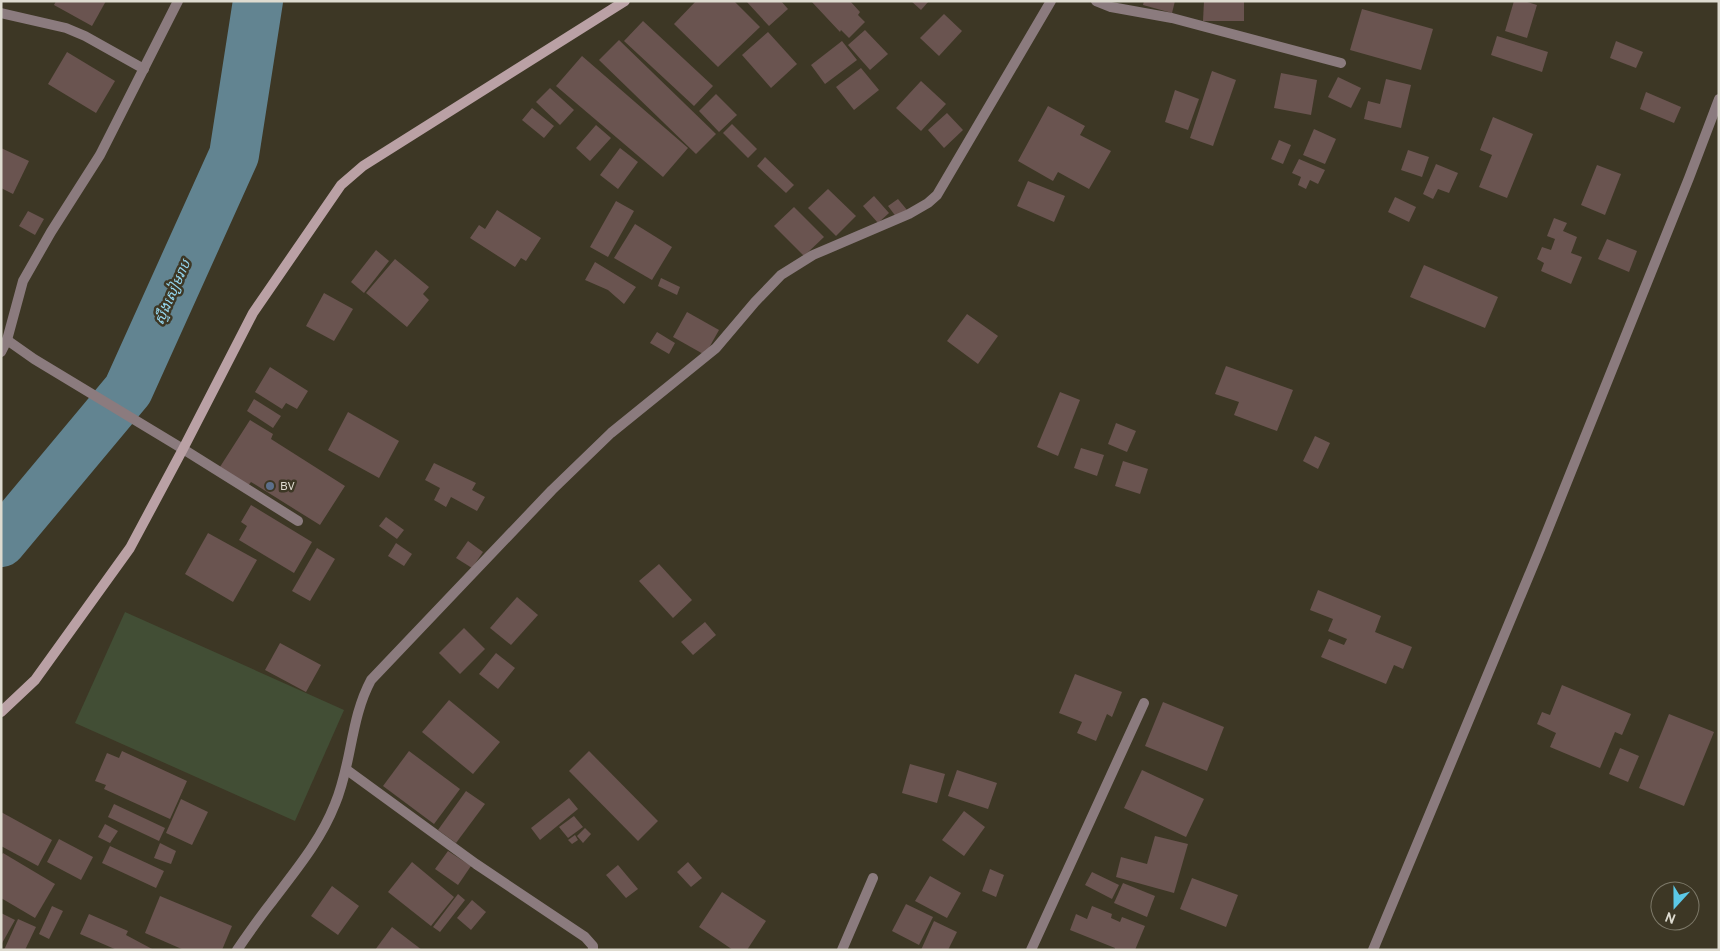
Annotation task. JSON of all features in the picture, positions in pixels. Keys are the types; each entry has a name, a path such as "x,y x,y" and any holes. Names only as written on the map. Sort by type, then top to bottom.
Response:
{"street":[{"path":"1,352 7,340 23,281 51,232 100,155 178,1"},
{"path":"1,712 35,680 130,548 252,313 342,186 362,166 625,1"},
{"path":"238,950 270,904 301,865 324,830 336,804 347,770 360,708 371,680 584,458 611,433 716,348 755,302 782,275 813,255 909,214 928,203 937,195 1051,1"},
{"path":"1096,1 1111,8 1172,18 1341,63"},
{"path":"1,13 66,28 85,36 144,69"},
{"path":"1373,950 1540,549 1719,99"},
{"path":"7,340 34,359 150,427 298,520"},
{"path":"1030,950 1144,703"},
{"path":"347,770 476,864 585,937 594,950"},
{"path":"842,950 872,878"}],"green space":[{"path":"125,612 344,710 295,821 75,723"}],"building":[{"path":"56,1 106,1 92,26 54,5"},
{"path":"696,1 734,1 760,27 718,67 674,24"},
{"path":"746,1 781,1 788,9 769,26"},
{"path":"811,1 850,1 860,12 858,15 865,22 849,38 841,30 840,32"},
{"path":"911,1 929,1 921,10"},
{"path":"1144,1 1175,1 1172,13 1143,5"},
{"path":"1204,1 1244,1 1244,21 1203,21"},
{"path":"1514,1 1524,1 1537,5 1527,38 1505,31"},
{"path":"1362,9 1433,29 1421,70 1350,50"},
{"path":"944,14 962,31 939,56 920,38"},
{"path":"643,21 713,86 694,106 624,41"},
{"path":"865,30 888,54 870,70 848,45"},
{"path":"768,32 797,64 771,88 742,55"},
{"path":"1497,36 1548,52 1542,72 1491,55"},
{"path":"619,40 716,134 696,154 599,60"},
{"path":"842,41 857,60 825,84 811,65"},
{"path":"1616,41 1643,52 1636,68 1610,58"},
{"path":"67,52 115,81 96,113 48,84"},
{"path":"582,56 688,148 663,177 556,86"},
{"path":"861,68 879,90 854,110 836,87"},
{"path":"1212,71 1236,80 1213,146 1190,138"},
{"path":"1281,73 1317,80 1311,115 1274,108"},
{"path":"1338,77 1361,88 1351,108 1328,97"},
{"path":"1386,79 1411,85 1401,128 1364,119 1368,101 1380,104"},
{"path":"921,81 946,104 921,131 896,108"},
{"path":"550,88 574,110 560,125 536,102"},
{"path":"1175,90 1199,99 1188,130 1165,122"},
{"path":"1646,92 1681,107 1674,123 1640,109"},
{"path":"716,94 737,115 719,132 699,111"},
{"path":"1048,106 1085,126 1080,135 1111,151 1089,189 1058,172 1053,181 1018,161"},
{"path":"532,108 554,126 544,138 522,120"},
{"path":"947,113 963,130 944,148 928,130"},
{"path":"1493,117 1533,134 1507,198 1479,187 1492,155 1480,150"},
{"path":"732,124 757,149 748,158 723,133"},
{"path":"596,125 611,138 590,161 576,148"},
{"path":"1314,129 1336,139 1325,164 1303,155"},
{"path":"1279,140 1291,145 1283,164 1271,159"},
{"path":"1,148 29,161 13,194 1,188"},
{"path":"620,148 638,162 618,189 600,175"},
{"path":"1408,150 1429,157 1422,177 1401,170"},
{"path":"765,157 794,185 786,193 757,166"},
{"path":"1299,159 1325,170 1318,184 1310,180 1306,189 1298,185 1301,177 1292,173"},
{"path":"1436,164 1458,173 1449,193 1438,189 1433,199 1423,194"},
{"path":"1597,165 1621,174 1605,215 1581,205"},
{"path":"1028,181 1065,196 1054,222 1017,206"},
{"path":"828,189 856,216 836,236 808,208"},
{"path":"874,196 889,213 878,223 863,206"},
{"path":"1395,197 1416,207 1409,222 1388,212"},
{"path":"898,199 907,210 897,218 888,206"},
{"path":"616,201 634,211 608,257 590,247"},
{"path":"794,207 824,237 804,256 774,226"},
{"path":"497,210 541,238 526,261 521,258 515,267 470,238 479,225 485,229"},
{"path":"28,211 44,219 35,235 19,226"},
{"path":"1554,218 1567,223 1563,231 1577,237 1571,253 1582,257 1571,284 1541,271 1544,263 1537,259 1542,247 1551,250 1555,239 1547,236"},
{"path":"635,224 672,247 652,280 614,258"},
{"path":"1607,239 1637,251 1629,272 1598,259"},
{"path":"376,250 389,261 364,293 351,282"},
{"path":"395,259 429,287 423,294 429,300 407,327 366,293"},
{"path":"595,262 636,287 624,304 608,290 585,280"},
{"path":"1424,265 1498,297 1485,328 1410,297"},
{"path":"661,278 680,287 677,295 658,286"},
{"path":"324,293 353,309 334,341 306,326"},
{"path":"687,312 719,330 705,355 673,337"},
{"path":"967,314 998,336 978,364 947,341"},
{"path":"657,332 675,343 669,354 650,343"},
{"path":"1226,366 1293,390 1277,431 1234,415 1239,402 1215,394"},
{"path":"270,367 308,391 297,409 286,403 282,409 255,392"},
{"path":"1060,392 1080,400 1058,456 1037,447"},
{"path":"254,399 281,416 273,428 247,411"},
{"path":"348,412 399,441 379,478 328,450"},
{"path":"250,420 273,434 271,439 345,486 320,525 251,482 246,488 218,470"},
{"path":"1116,423 1136,431 1127,452 1108,444"},
{"path":"1315,436 1330,443 1318,469 1303,461"},
{"path":"1081,448 1104,455 1097,476 1074,468"},
{"path":"1123,461 1148,469 1140,494 1115,486"},
{"path":"434,463 476,483 472,490 485,497 477,511 451,497 446,507 434,500 440,488 425,480"},
{"path":"251,505 312,542 294,573 239,540 247,526 241,522"},
{"path":"386,517 404,530 397,539 379,526"},
{"path":"208,533 257,560 233,602 185,574"},
{"path":"468,541 483,552 472,568 456,558"},
{"path":"396,543 412,554 404,566 388,556"},
{"path":"317,548 335,559 310,601 292,591"},
{"path":"659,564 692,600 673,618 639,581"},
{"path":"1318,590 1381,616 1375,632 1412,647 1403,669 1394,665 1386,684 1321,657 1329,639 1344,645 1347,639 1328,631 1333,619 1310,610"},
{"path":"517,597 538,615 511,645 490,628"},
{"path":"705,622 716,635 693,655 681,642"},
{"path":"464,628 485,649 460,674 439,653"},
{"path":"280,643 321,665 306,692 265,670"},
{"path":"496,653 515,668 498,689 479,674"},
{"path":"1075,674 1122,692 1112,717 1107,714 1096,741 1077,733 1082,722 1059,713"},
{"path":"1562,685 1631,714 1622,735 1615,732 1600,768 1550,747 1556,733 1537,724 1542,712 1550,715"},
{"path":"449,700 500,742 473,774 422,732"},
{"path":"1163,702 1224,727 1207,771 1145,746"},
{"path":"1669,714 1714,732 1684,806 1639,788"},
{"path":"1620,748 1639,756 1628,782 1609,774"},
{"path":"122,751 187,781 170,819 104,789 106,785 95,781 107,753 119,758"},
{"path":"409,751 460,789 434,824 383,786"},
{"path":"589,751 658,821 638,841 569,771"},
{"path":"910,764 945,774 937,803 902,793"},
{"path":"957,770 997,783 988,809 948,796"},
{"path":"1142,770 1204,799 1186,837 1124,808"},
{"path":"466,791 485,804 456,843 438,830"},
{"path":"569,798 578,809 540,840 531,828"},
{"path":"181,799 208,812 192,845 166,833"},
{"path":"114,804 165,828 159,841 108,817"},
{"path":"964,811 985,827 964,856 942,840"},
{"path":"1,812 52,840 38,866 1,846"},
{"path":"574,816 583,827 568,838 559,827"},
{"path":"105,824 118,831 110,843 98,837"},
{"path":"585,828 591,834 583,843 577,836"},
{"path":"575,835 578,840 572,844 568,840"},
{"path":"1155,836 1188,844 1174,893 1116,877 1121,857 1147,864"},
{"path":"59,839 93,857 81,880 47,862"},
{"path":"160,843 176,851 171,864 154,858"},
{"path":"110,846 164,871 156,888 102,863"},
{"path":"448,851 471,866 458,885 435,869"},
{"path":"3,853 55,884 35,918 1,898 1,856"},
{"path":"412,862 454,897 431,926 388,892"},
{"path":"688,862 702,878 691,887 677,872"},
{"path":"618,865 638,889 626,898 606,875"},
{"path":"990,869 1004,875 996,897 982,891"},
{"path":"1092,872 1119,885 1112,899 1085,885"},
{"path":"930,876 961,893 947,918 915,901"},
{"path":"1192,878 1238,895 1226,927 1180,909"},
{"path":"1123,883 1155,896 1147,917 1114,903"},
{"path":"332,886 359,906 338,935 311,916"},
{"path":"722,892 766,921 747,950 733,950 699,927"},
{"path":"458,894 465,900 440,932 433,927"},
{"path":"160,896 232,926 222,950 184,950 145,933"},
{"path":"472,900 486,912 471,930 457,918"},
{"path":"906,904 933,917 919,945 892,931"},
{"path":"52,906 63,911 49,939 39,934"},
{"path":"1092,906 1112,914 1111,918 1120,922 1122,917 1145,926 1135,950 1115,950 1115,948 1070,930 1076,914 1087,919"},
{"path":"1,913 15,920 1,945"},
{"path":"89,914 128,931 126,935 154,950 117,950 80,934"},
{"path":"18,919 36,927 25,950 4,950"},
{"path":"934,921 957,932 948,950 921,950"},
{"path":"392,927 422,950 375,950"}],"waterway":[{"name":"ស្ទឹងសៀមរាប","path":"1,542 128,390 234,155 258,1"}],"place":[{"name":"BV","path":"270,486"}]}
